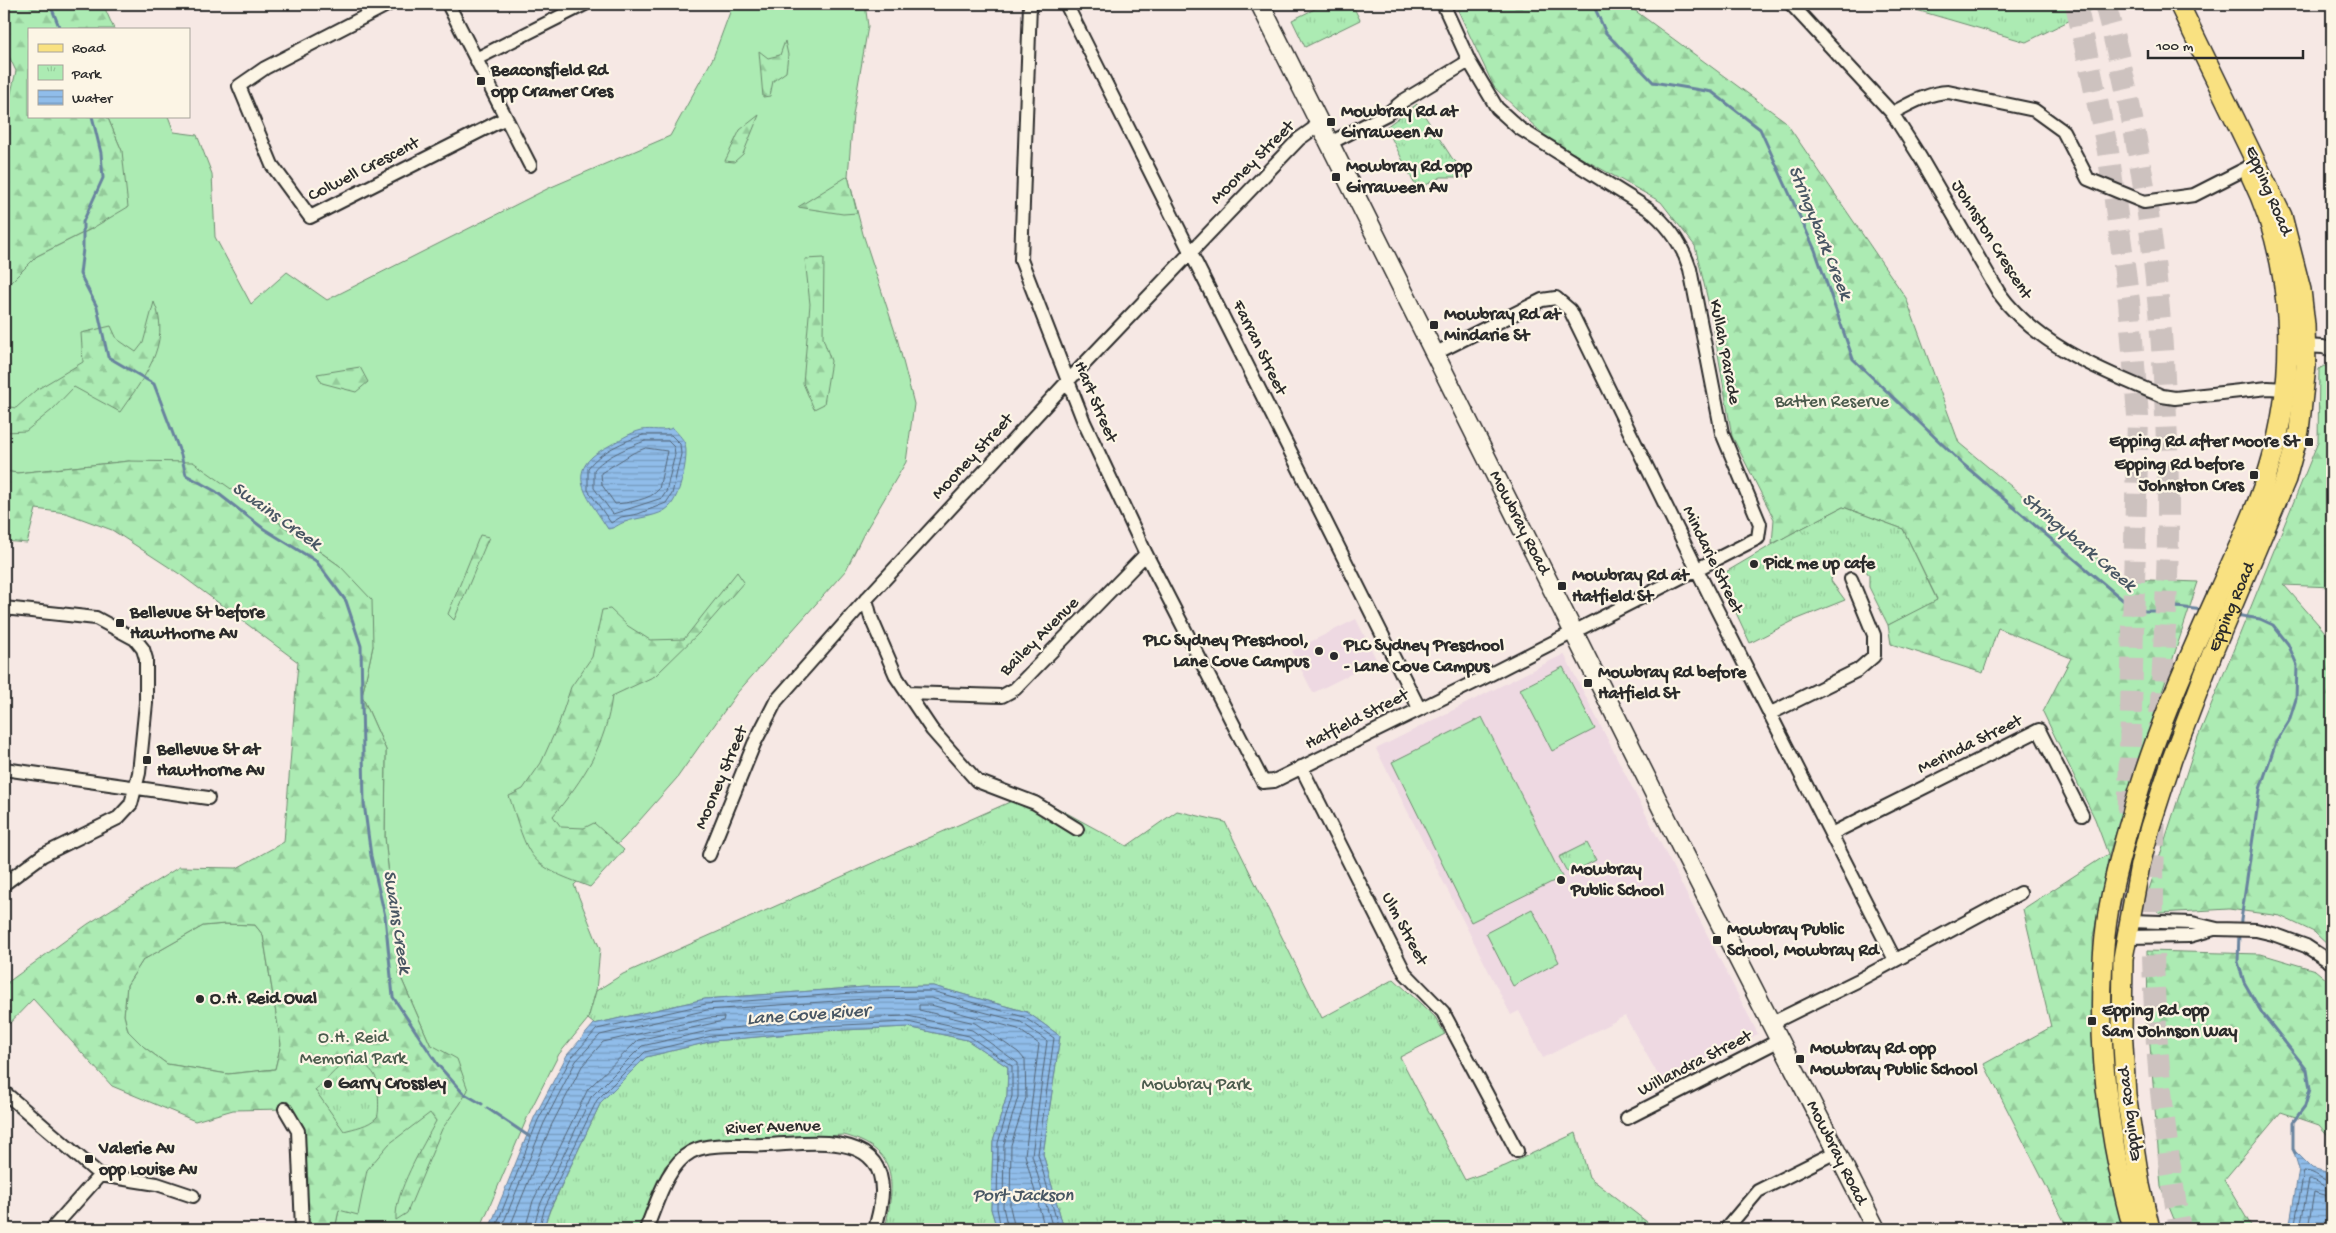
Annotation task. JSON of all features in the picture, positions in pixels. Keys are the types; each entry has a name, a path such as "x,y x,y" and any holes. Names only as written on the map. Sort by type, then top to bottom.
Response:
{"main road":[{"name":"Mowbray Road","path":"1260,4 1778,1041 1876,1229"},
{"name":"Epping Road","path":"2150,1229 2140,1184 2126,1095 2122,1028 2123,958 2150,828 2172,759 2212,654 2286,479 2299,431 2306,366 2297,346 2286,303 2276,247 2262,202 2167,4"},
{"name":"Epping Road","path":"2132,1229 2110,1127 2104,1073 2103,992 2106,927 2138,794 2194,646 2233,558 2270,466 2280,425 2285,389 2297,346 2301,290 2282,216 2179,4"},
{"path":"2106,927 2129,929"}],"street":[{"name":"Colwell Crescent","path":"389,4 265,68 239,86 272,165 310,217 506,118"},
{"path":"448,4 530,165"},
{"path":"476,59 586,4"},
{"name":"Hart Street","path":"1030,4 1021,260 1067,382 1146,554 1263,782"},
{"name":"Farran Street","path":"1066,4 1419,708"},
{"path":"1330,143 1387,114 1403,101 1469,61 1442,4"},
{"name":"Johnston Crescent","path":"1791,4 1892,113 1920,157 1999,293 2011,310 2047,340 2162,396 2175,398 2268,388 2285,389"},
{"name":"Kullah Parade","path":"1469,61 1497,108 1519,128 1647,208 1661,219 1683,249 1690,269 1722,433 1760,524 1758,538 1574,632"},
{"path":"1892,113 1938,92 1948,92 2034,110 2063,131 2088,179 2144,202 2194,195 2247,168"},
{"name":"Mooney Street","path":"709,855 754,744 776,701 866,599 1067,382 1299,139 1320,124"},
{"name":"Mindarie Street","path":"1434,354 1542,300 1556,298 1570,310 1698,570 1895,960"},
{"path":"2297,346 2323,347 2332,350"},
{"name":"Bailey Avenue","path":"907,693 1002,696 1015,689 1146,554"},
{"path":"1771,713 1858,670 1874,656 1874,635 1851,579"},
{"path":"866,599 871,618 897,678 932,730 977,781 1035,803 1077,829"},
{"path":"4,608 96,618 134,639 139,644 146,659 146,703 137,788 131,804 118,818 43,855 4,884"},
{"name":"Hatfield Street","path":"1263,782 1274,781 1302,768 1574,632"},
{"name":"Merinda Street","path":"1831,834 2039,730 2082,815"},
{"name":"Ulm Street","path":"1302,768 1405,973 1444,1012 1517,1151"},
{"path":"4,769 208,798"},
{"name":"Willandra Street","path":"1770,1024 2020,893"},
{"path":"2129,929 2189,936 2217,929 2256,930 2292,940 2332,963"},
{"name":"Willandra Street","path":"1627,1118 1778,1041"},
{"path":"4,1092 100,1175 157,1184 194,1196"},
{"path":"285,1109 298,1131 302,1229"},
{"name":"River Avenue","path":"646,1229 662,1192 680,1160 701,1147 841,1143 863,1153 878,1172 882,1194 875,1229"},
{"path":"1726,1229 1758,1191 1836,1152"},
{"path":"52,1229 100,1175"}],"shaded area":[{"name":"PLC Sydney Preschool - Lane Cove Campus","path":"1356,619 1377,661 1313,693 1292,651"},
{"name":"Mowbray Public School","path":"1564,654 1758,1034 1662,1082 1625,1016 1543,1058 1519,1011 1511,1015 1376,749"}],"green space":[{"path":"4,4 103,4 114,28 28,28 28,118 108,118 122,151 128,207 91,229 37,256 4,289 4,124 16,71 4,46"},
{"path":"733,4 865,4 868,26 853,115 848,176 863,234 897,338 914,404 906,462 863,535 846,570 737,693 677,778 624,838 574,885 600,949 596,991 588,1019 559,1054 530,1111 480,1229 335,1229 339,1210 430,1044 399,973 385,837 386,750 362,696 373,646 340,566 235,491 129,461 17,473 4,471 4,289 37,256 91,229 122,151 108,118 169,118 174,132 197,135 212,174 215,237 251,304 287,272 327,300 549,188 670,136 713,58"},
{"path":"1325,4 1352,4 1360,20 1305,47 1292,20"},
{"name":"Batten Reserve","path":"1455,4 1626,4 1785,121 1906,298 1959,443 2123,579 2198,582 2109,854 2093,938 2096,1081 2115,1193 2125,1229 2068,1229 1984,1064 2051,1027 2023,909 2108,854 2095,819 2043,712 2071,658 1998,628 1983,673 1891,644 1888,625 1937,599 1903,529 1843,507 1772,544 1774,519 1732,436 1711,313 1695,246 1661,202 1549,140 1494,87"},
{"path":"1909,4 2103,4 2026,42 1913,9"},
{"path":"785,41 788,55 786,72 773,81 770,96 763,97 759,51 768,58 780,55"},
{"path":"1417,104 1452,158 1471,177 1441,177 1422,187 1414,183 1386,127"},
{"path":"759,115 743,154 734,162 725,161 740,130"},
{"path":"848,176 857,213 843,214 798,207"},
{"path":"824,258 823,338 831,361 824,404 814,409 803,383 810,304 805,259"},
{"path":"154,302 159,317 160,332 157,347 145,374 120,412 74,387 52,410 26,431 4,432 4,406 16,408 36,390 83,362 81,333 111,326 117,339 136,352 143,343"},
{"path":"2324,366 2330,366 2332,370 2332,587 2284,585 2332,640 2332,949 2314,932 2280,916 2229,909 2160,913 2145,902 2198,737 2318,442 2319,369"},
{"path":"360,367 368,382 356,392 322,383 317,374"},
{"name":"O.H. Reid Memorial Park","path":"129,461 193,462 340,566 372,600 373,646 362,696 386,750 385,837 399,973 430,1044 457,1059 468,1090 442,1129 407,1213 396,1220 404,1183 436,1121 430,1113 389,1144 367,1170 358,1215 339,1210 335,1229 302,1229 300,1163 285,1109 233,1110 195,1121 112,1086 33,999 4,1029 4,985 88,924 179,867 237,868 284,842 298,662 181,575 112,530 66,513 36,509 27,543 4,541 4,471 17,473","holes":["225,924 255,925 263,935 281,1044 275,1069 228,1074 167,1064 144,1047 128,1031 124,1015 127,985 143,960 203,926"]},
{"path":"1843,507 1903,529 1937,600 1888,625 1869,587 1869,575 1861,564 1843,563 1832,573 1831,581 1845,600 1795,620 1750,643 1719,576 1787,536"},
{"path":"480,535 489,537 454,620 448,614"},
{"path":"737,572 744,582 704,628 655,676 612,696 605,730 592,760 553,816 561,827 584,828 594,823 624,850 590,887 565,877 541,864 535,859 527,846 509,796 523,789 541,763 559,723 571,687 592,657 602,610 610,609 628,626 650,640 684,639"},
{"path":"1563,667 1595,729 1552,751 1520,689"},
{"path":"1482,717 1562,877 1471,922 1392,762"},
{"name":"Mowbray Park","path":"1030,793 1127,846 1177,811 1225,822 1322,1018 1394,979 1435,1017 1445,1034 1400,1057 1465,1180 1505,1166 1576,1133 1589,1177 1656,1229 1064,1229 1043,1154 1060,1036 1027,1012 933,986 865,987 705,999 594,1024 588,1019 596,991 623,974"},
{"path":"1587,843 1596,860 1571,873 1566,870 1559,857"},
{"path":"1532,909 1559,962 1513,986 1486,933"},
{"name":"O.H. Reid Oval","path":"225,924 255,925 263,935 281,1044 275,1069 228,1074 167,1064 144,1047 128,1031 124,1015 127,985 143,960 203,926"},
{"path":"2147,951 2261,954 2315,970 2332,984 2332,1140 2319,1125 2281,1112 2224,1180 2253,1229 2178,1229 2161,1187 2148,1019"},
{"path":"908,1027 967,1040 1008,1067 1007,1095 993,1142 991,1209 997,1229 885,1229 891,1197 889,1170 884,1159 875,1149 862,1141 844,1135 700,1142 665,1166 639,1229 543,1229 550,1210 601,1102 646,1057 713,1041 822,1031"},
{"path":"356,1058 365,1064 375,1075 378,1114 370,1123 344,1131 315,1090 339,1067"}],"water":[{"path":"673,428 685,444 686,458 683,477 673,502 660,513 630,520 608,529 593,506 583,485 582,475 585,465 593,456 633,433 642,430"},
{"name":"Port Jackson","path":"933,986 1027,1012 1060,1036 1043,1154 1064,1229 997,1229 991,1209 993,1142 1007,1095 1008,1067 967,1040 908,1027 822,1031 713,1041 646,1057 601,1102 550,1209 543,1229 489,1229 534,1118 567,1055 594,1024 705,999 865,987"},
{"path":"2293,1149 2312,1168 2326,1172 2332,1180 2332,1229 2289,1229 2299,1169"}],"waterway":[{"name":"Swains Creek","path":"50,4 60,28"},
{"name":"Stringybark Creek","path":"1593,4 1606,33 1653,82 1712,92 1760,129 1815,250 1853,359 1964,465 2124,601 2145,611 2160,611 2177,607 2203,610"},
{"name":"Swains Creek","path":"92,118 101,153 103,178 83,222 83,249 80,274 97,307 108,357 154,384 181,455 186,475 215,491 264,529 316,561 346,601 361,646 364,803 371,856 385,916 393,997 438,1065 463,1093 482,1104"},
{"name":"Stringybark Creek","path":"2236,615 2260,619 2273,625 2288,644 2297,665 2296,699 2289,721 2276,742 2260,789 2240,927"},
{"name":"Stringybark Creek","path":"2239,933 2238,962 2244,982 2262,1013 2307,1070 2310,1089 2305,1106 2293,1122 2293,1149 2295,1153"},
{"name":"Swains Creek","path":"487,1108 530,1137"}],"tunnel":[{"path":"2076,4 2108,151 2129,301 2138,416 2126,922"},
{"path":"2105,4 2135,133 2146,199 2161,332 2168,465 2168,531 2154,845 2153,932 2158,1060 2167,1145 2180,1229"}],"place":[{"name":"Beaconsfield Rd opp Cramer Cres","path":"481,81"},
{"name":"Mowbray Rd at Girraween Av","path":"1331,122"},
{"name":"Mowbray Rd opp Girraween Av","path":"1336,177"},
{"name":"Mowbray Rd at Mindarie St","path":"1434,325"},
{"name":"Epping Rd after Moore St","path":"2309,442"},
{"name":"Epping Rd before Johnston Cres","path":"2254,475"},
{"name":"Pick me up cafe","path":"1754,564"},
{"name":"Mowbray Rd at Hatfield St","path":"1562,586"},
{"name":"Bellevue St before Hawthorne Av","path":"120,623"},
{"name":"PLC Sydney Preschool, Lane Cove Campus","path":"1319,651"},
{"name":"PLC Sydney Preschool - Lane Cove Campus","path":"1334,656"},
{"name":"Mowbray Rd before Hatfield St","path":"1588,683"},
{"name":"Bellevue St at Hawthorne Av","path":"147,760"},
{"name":"Mowbray Public School","path":"1561,880"},
{"name":"Mowbray Public School, Mowbray Rd","path":"1717,940"},
{"name":"O.H. Reid Oval","path":"200,999"},
{"name":"Epping Rd opp Sam Johnson Way","path":"2092,1021"},
{"name":"Mowbray Rd opp Mowbray Public School","path":"1800,1059"},
{"name":"Garry Crossley","path":"328,1084"},
{"name":"Valerie Av opp Louise Av","path":"89,1159"}],"water label":[{"name":"Lane Cove River","path":"808,1016"}]}
